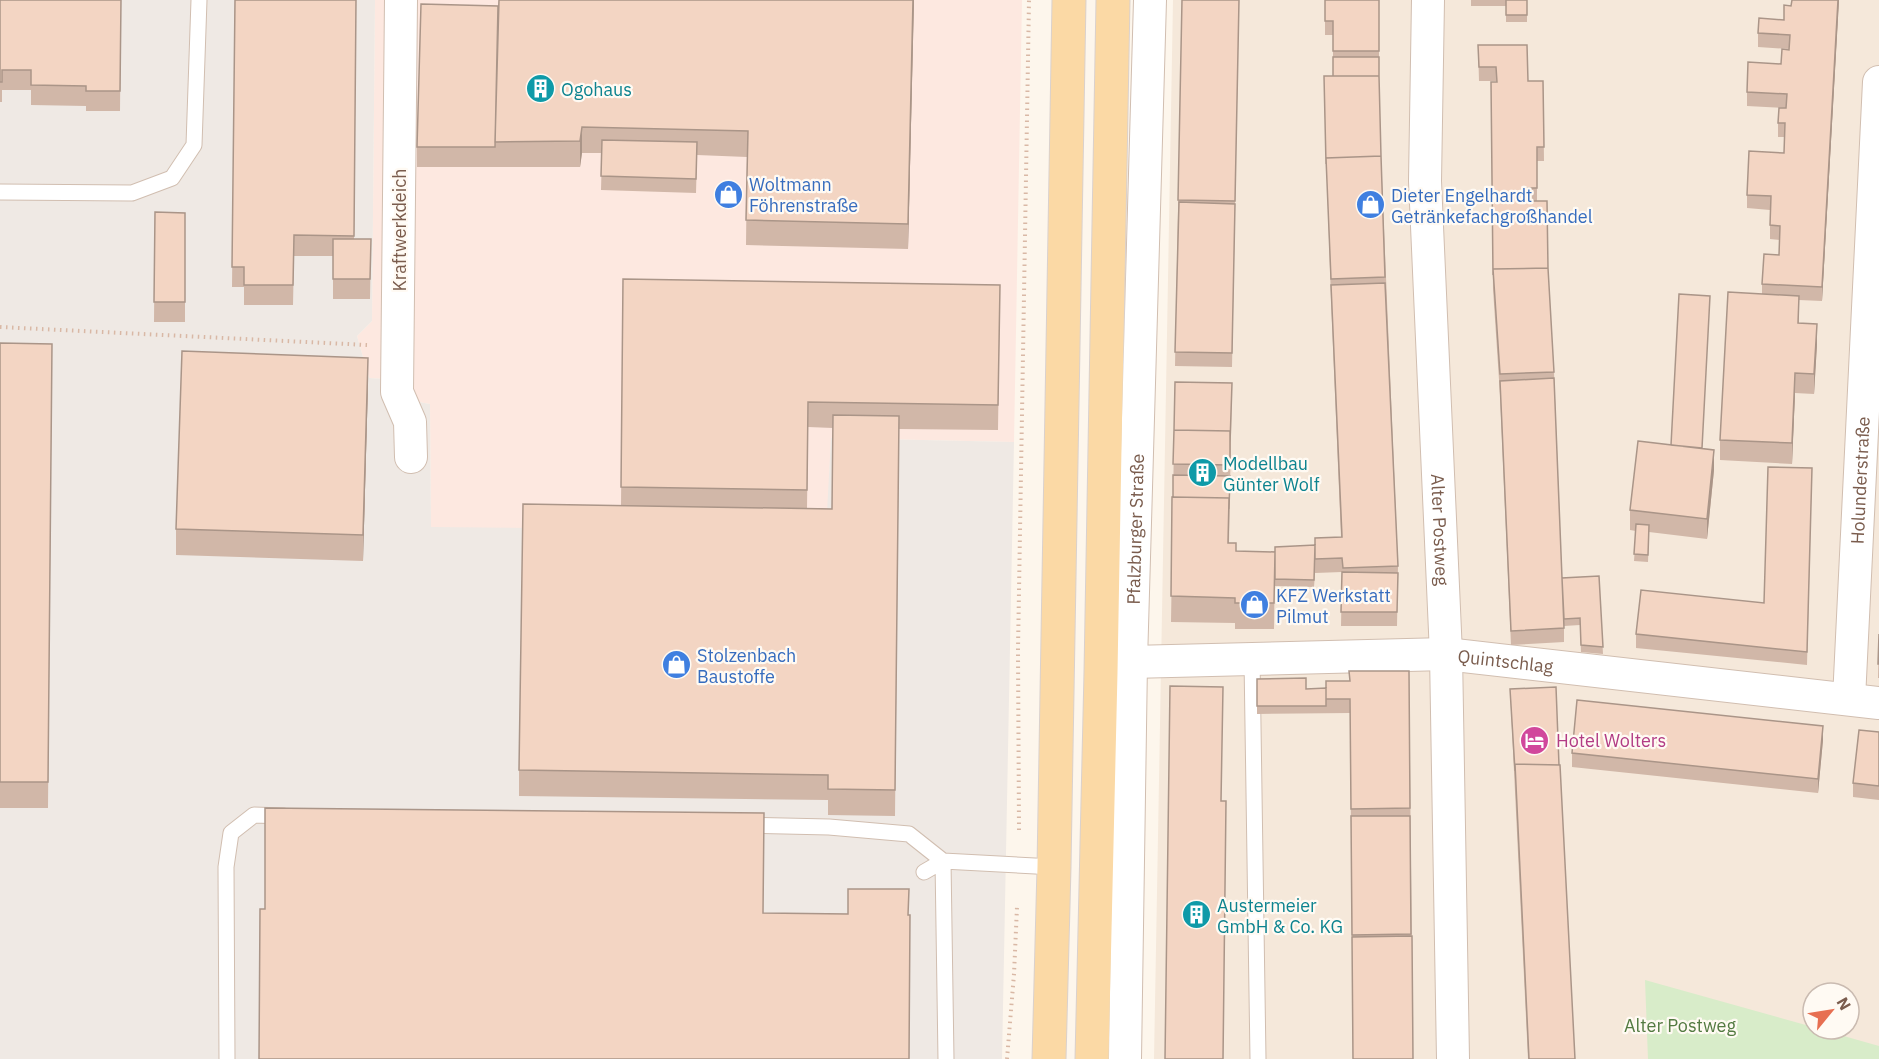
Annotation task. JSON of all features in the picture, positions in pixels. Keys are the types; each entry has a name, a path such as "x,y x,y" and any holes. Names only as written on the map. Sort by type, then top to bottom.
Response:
{"main road":[{"path":"1049,1059 1069,0"},
{"name":"Pfalzburger Straße","path":"1092,1059 1113,0"}],"street":[{"name":"Kraftwerkdeich","path":"401,0 397,392 410,422 411,458"},
{"name":"Pfalzburger Straße","path":"1125,1059 1131,662 1150,0"},
{"name":"Alter Postweg","path":"1428,0 1425,181 1446,654 1453,1059"},
{"name":"Holunderstraße","path":"1849,699 1879,82"},
{"name":"Quintschlag","path":"1131,662 1446,654 1879,703"}],"lane":[{"path":"0,192 132,193 172,178 194,145 199,0"},
{"path":"1252,659 1258,1059"},
{"path":"227,1059 225,867 231,833 254,815 302,816"},
{"path":"733,825 829,827 909,834 942,861 946,1059"},
{"path":"924,872 942,861 1054,867"}],"path":[{"path":"1007,1059 1014,975 1019,865 1018,650 1029,0"},
{"path":"0,327 398,347"}],"shaded area":[{"path":"0,0 375,0 372,321 357,336 369,378 405,380 406,391 419,402 430,404 431,527 826,531 831,438 1014,442 1002,1059 0,1059"},
{"path":"375,0 1022,0 1014,442 831,438 827,531 431,528 430,404 419,402 406,391 404,380 369,378 357,336 372,321"},
{"path":"1173,0 1879,0 1879,1059 1154,1059"}],"green space":[{"name":"Alter Postweg","path":"1645,980 1801,1024 1801,1041 1861,1041 1879,1046 1879,1059 1648,1059"}],"building":[{"path":"0,0 121,0 120,91 86,91 86,86 31,85 31,70 2,70 2,82 0,82"},
{"path":"235,0 356,0 354,236 294,235 293,285 244,285 244,267 232,267"},
{"path":"499,0 913,0 908,224 746,220 748,131 582,127 580,141 495,142"},
{"path":"1182,0 1239,0 1235,201 1178,200"},
{"path":"1325,0 1379,0 1379,51 1333,51 1333,21 1325,21"},
{"path":"1506,0 1527,0 1527,15 1506,15"},
{"path":"1792,0 1838,0 1822,287 1762,284 1764,254 1779,255 1780,226 1770,225 1771,196 1747,195 1749,151 1784,153 1785,123 1778,123 1779,108 1786,108 1787,94 1747,92 1748,62 1781,64 1782,49 1789,50 1790,35 1758,33 1759,18 1784,20 1784,5 1791,6"},
{"path":"421,4 498,6 495,147 417,147"},
{"path":"1478,45 1527,45 1528,81 1543,81 1544,147 1537,147 1537,188 1525,188 1525,201 1547,201 1548,268 1493,269 1493,275 1491,82 1497,82 1496,67 1479,67"},
{"path":"1333,57 1379,57 1379,76 1333,76"},
{"path":"1324,76 1379,76 1381,156 1326,158 1326,164"},
{"path":"602,140 697,142 696,179 601,176"},
{"path":"1381,156 1385,277 1331,279 1326,158"},
{"path":"1179,202 1235,204 1232,353 1175,352"},
{"path":"155,212 185,213 185,302 154,302"},
{"path":"333,239 371,239 370,279 333,279"},
{"path":"1548,268 1554,372 1500,374 1493,269"},
{"path":"623,279 1000,285 998,405 808,402 807,490 621,487"},
{"path":"1385,283 1398,566 1343,568 1342,558 1315,559 1315,538 1342,537 1331,285"},
{"path":"1728,292 1799,296 1798,323 1817,324 1814,374 1795,373 1792,443 1720,440"},
{"path":"1679,294 1710,296 1702,448 1671,445"},
{"path":"0,343 52,344 48,782 0,782"},
{"path":"182,351 368,358 363,535 176,529"},
{"path":"1554,378 1564,628 1511,631 1500,381"},
{"path":"1175,382 1232,383 1230,443 1230,431 1174,430"},
{"name":"Stolzenbach Baustoffe","path":"833,415 899,416 895,790 828,789 828,775 519,770 523,504 832,509"},
{"path":"1174,430 1230,431 1230,465 1173,464"},
{"path":"1638,441 1714,450 1707,519 1630,510"},
{"path":"1768,467 1812,468 1807,652 1636,634 1641,590 1764,603"},
{"path":"1173,475 1230,476 1229,509 1229,498 1173,497"},
{"path":"1172,497 1229,498 1228,543 1236,543 1236,551 1275,552 1274,603 1235,603 1235,598 1171,596"},
{"path":"1636,524 1649,525 1648,555 1634,554"},
{"path":"1315,545 1314,580 1275,579 1275,547"},
{"path":"1342,572 1398,573 1397,612 1341,612"},
{"path":"1599,576 1603,647 1581,645 1580,618 1564,619 1562,578"},
{"path":"1349,671 1409,671 1410,808 1351,809 1350,699 1326,699 1326,681 1350,681"},
{"path":"1306,678 1306,689 1326,688 1326,706 1257,706 1257,679"},
{"path":"1170,686 1223,687 1221,801 1226,801 1223,1059 1165,1059"},
{"name":"Hotel Wolters","path":"1556,687 1559,765 1515,764 1515,771 1510,689"},
{"path":"1577,700 1823,726 1818,779 1572,753"},
{"path":"1859,730 1879,732 1879,786 1853,783"},
{"path":"1515,764 1560,765 1575,1059 1529,1059"},
{"path":"265,808 764,813 763,913 848,914 848,889 909,889 909,1059 259,1059 260,909 265,909"},
{"path":"1351,816 1410,816 1411,934 1352,935"},
{"path":"1412,936 1413,1059 1353,1059 1352,937"}],"place":[{"name":"Ogohaus","path":"540,89"},
{"name":"Woltmann Föhrenstraße","path":"728,194"},
{"name":"Dieter Engelhardt Getränkefachgroßhandel","path":"1370,205"},
{"name":"Modellbau Günter Wolf","path":"1202,473"},
{"name":"KFZ Werkstatt Pilmut","path":"1255,605"},
{"name":"Stolzenbach Baustoffe","path":"676,665"},
{"name":"Hotel Wolters","path":"1535,740"},
{"name":"Austermeier GmbH & Co. KG","path":"1196,915"}]}
